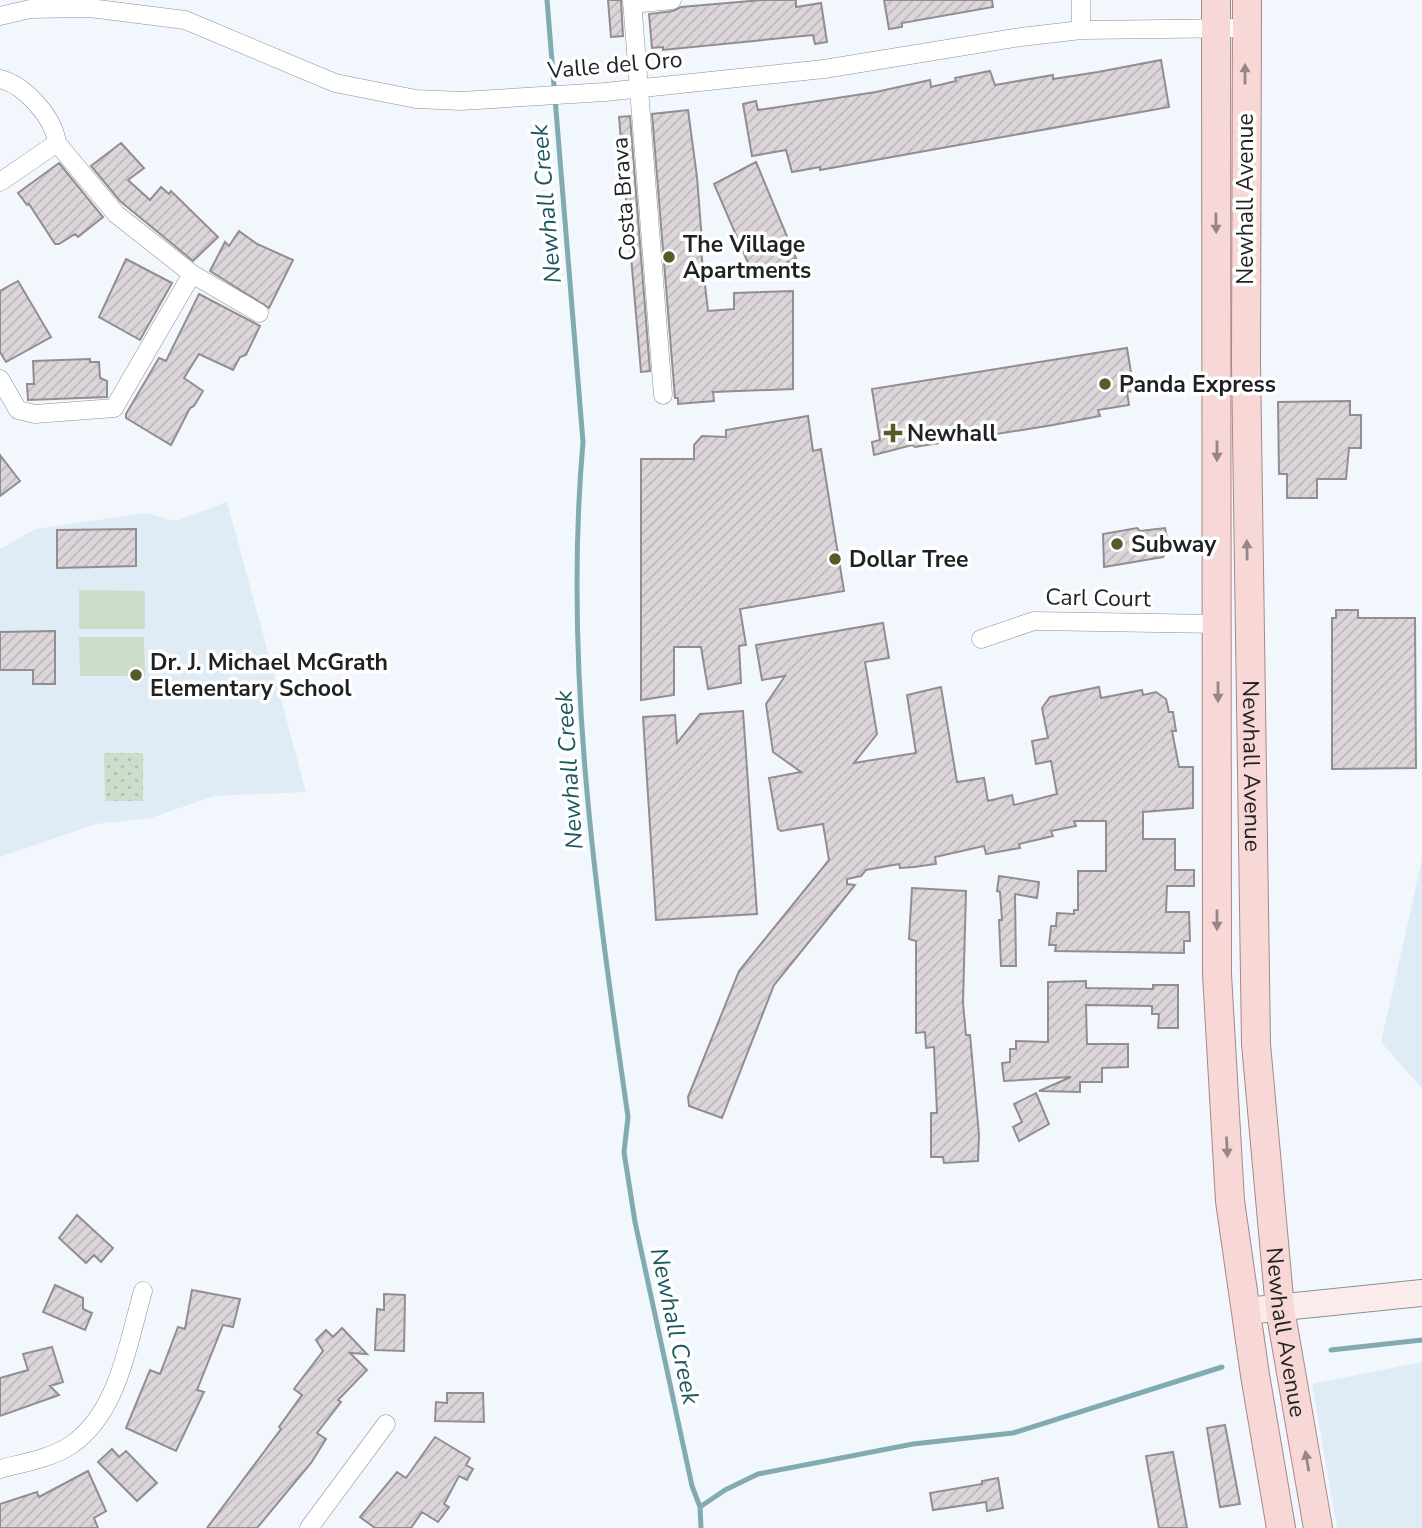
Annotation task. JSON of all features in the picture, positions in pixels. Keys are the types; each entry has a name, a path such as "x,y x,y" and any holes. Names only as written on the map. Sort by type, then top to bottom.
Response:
{"main road":[{"name":"Newhall Avenue","path":"1247,0 1245,286 1256,1044 1280,1309 1318,1528"},
{"name":"Newhall Avenue","path":"1216,14 1217,974 1230,1201 1281,1528"},
{"path":"1217,287 1245,286"}],"street":[{"path":"632,2 672,0"},
{"path":"1081,0 1081,30"},
{"name":"Costa Brava","path":"632,2 663,395"},
{"name":"Valle del Oro","path":"0,16 29,5 90,8 185,20 232,37 301,71 368,91 416,99 461,101 605,92 824,69 1021,37 1216,14 1247,28"},
{"path":"0,79 22,89 55,129 57,143 116,214 192,274 259,313"},
{"path":"0,182 57,143"},
{"path":"0,379 18,410 35,414 114,408 192,274"},
{"name":"Carl Court","path":"981,639 1034,621 1218,624"},
{"path":"0,1469 71,1445 94,1423 112,1394 144,1291"},
{"path":"1246,1311 1422,1293"},
{"path":"309,1528 386,1424"}],"shaded area":[{"name":"Dr. J. Michael McGrath Elementary School","path":"227,502 306,792 214,796 151,818 96,824 0,857 0,549 35,529 146,513 176,521"},
{"path":"1422,859 1422,1089 1381,1042"},
{"path":"1422,1362 1422,1528 1337,1528 1312,1384"}],"green space":[{"path":"79,590 145,591 145,629 79,629"},
{"path":"79,637 144,637 145,676 80,676"},
{"path":"104,753 143,753 143,801 105,801"}],"building":[{"path":"608,0 621,0 623,36 611,37"},
{"path":"796,0 796,7 821,3 827,42 815,44 813,35 663,50 663,47 652,48 649,14 673,11 681,7"},
{"path":"884,0 992,0 993,7 902,23 902,27 889,29"},
{"path":"1161,60 1169,107 820,170 820,167 792,172 786,150 752,156 743,104 756,101 758,110 876,92 930,80 931,87 956,81 955,78 990,71 995,85 1053,75 1053,79"},
{"path":"688,110 697,177 700,242 708,311 734,309 734,293 793,291 793,389 713,392 714,401 678,404 678,398 675,398 652,114"},
{"path":"630,116 650,371 641,372 619,117"},
{"path":"121,143 144,168 128,180 150,200 161,187 169,194 171,191 218,237 193,261 120,201 91,166"},
{"path":"756,162 796,258 755,279 714,184"},
{"path":"59,163 103,217 78,237 75,234 55,244 29,204 27,205 18,193"},
{"path":"239,231 257,244 293,260 269,308 210,271 225,242 229,246"},
{"path":"126,259 172,283 140,340 99,317"},
{"path":"18,281 51,337 6,362 0,352 0,291"},
{"path":"199,294 260,326 246,355 240,357 233,370 199,354 184,378 203,391 190,408 171,445 126,418 126,414 159,358 166,361"},
{"path":"1127,348 1134,391 1127,392 1129,405 1098,410 1100,416 915,447 912,445 874,455 872,442 880,440 872,389"},
{"path":"90,359 90,362 99,362 100,378 107,381 107,397 28,400 27,384 34,384 33,361"},
{"path":"1350,401 1350,415 1361,415 1361,448 1349,448 1346,479 1317,479 1317,498 1287,498 1287,474 1279,474 1278,402"},
{"path":"808,416 813,451 821,449 844,591 740,609 746,645 739,646 741,683 708,689 701,647 674,647 674,695 641,700 641,459 694,459 694,445 702,436 726,437 726,430"},
{"path":"0,455 20,481 0,496"},
{"path":"1137,528 1140,531 1165,528 1169,549 1163,557 1104,567 1103,534"},
{"path":"136,529 136,566 57,568 57,530"},
{"path":"1336,610 1358,610 1358,618 1415,618 1416,768 1332,769 1332,618 1336,618"},
{"path":"883,623 889,658 865,662 877,734 854,763 916,753 907,695 941,687 957,782 984,778 988,801 1012,795 1014,805 1057,794 1051,761 1036,764 1032,741 1048,738 1042,708 1050,697 1099,687 1101,698 1142,690 1143,695 1156,692 1166,699 1169,712 1173,712 1176,731 1172,731 1179,767 1193,767 1193,808 1143,812 1143,839 1175,839 1175,870 1194,870 1194,886 1167,886 1166,912 1189,912 1190,941 1184,941 1184,953 1055,951 1056,945 1049,945 1051,926 1056,926 1057,913 1074,914 1074,910 1078,910 1078,871 1106,871 1106,821 1074,821 1076,826 1051,831 1053,836 1019,844 1020,848 986,854 984,846 935,857 936,864 900,868 899,864 866,870 861,876 847,879 847,884 855,885 774,985 722,1118 689,1106 688,1097 739,971 829,860 823,824 781,831 778,829 769,778 801,772 773,752 766,704 785,676 762,680 756,645"},
{"path":"55,631 55,684 33,684 33,670 0,670 0,632"},
{"path":"743,711 757,914 656,920 643,717 675,715 677,743 700,714"},
{"path":"999,876 1039,882 1037,898 1015,894 1016,966 1001,966 999,920 1002,920 1000,892 997,891"},
{"path":"912,888 966,891 963,1003 966,1035 970,1035 979,1135 978,1161 944,1163 943,1157 931,1157 931,1113 937,1113 934,1047 926,1048 925,1032 916,1033 916,941 909,939"},
{"path":"1086,981 1086,988 1153,989 1153,985 1178,985 1178,1028 1158,1028 1159,1014 1152,1014 1152,1006 1086,1005 1087,1044 1128,1044 1128,1067 1102,1068 1102,1082 1080,1082 1080,1092 1039,1091 1071,1077 1004,1081 1002,1063 1010,1062 1010,1049 1016,1049 1016,1041 1048,1042 1048,982"},
{"path":"1036,1093 1049,1124 1019,1141 1013,1127 1022,1122 1014,1104"},
{"path":"77,1215 113,1248 101,1262 94,1255 86,1263 59,1238"},
{"path":"55,1285 83,1298 83,1309 92,1313 85,1330 43,1312"},
{"path":"192,1290 240,1299 233,1327 223,1325 197,1390 204,1392 176,1451 126,1428 150,1370 160,1374 178,1327 185,1329"},
{"path":"384,1294 405,1295 404,1351 375,1350 377,1309 384,1310"},
{"path":"342,1328 367,1354 350,1353 367,1370 338,1400 341,1402 317,1433 326,1439 311,1463 257,1528 207,1528 281,1429 279,1427 302,1395 294,1389 323,1351 316,1340 326,1330 333,1337"},
{"path":"52,1347 63,1382 50,1386 59,1395 0,1416 0,1378 28,1370 23,1354"},
{"path":"447,1393 483,1393 484,1422 435,1421 436,1402 447,1403"},
{"path":"1225,1425 1240,1504 1220,1507 1207,1428"},
{"path":"435,1437 470,1458 466,1465 473,1469 467,1480 459,1476 444,1504 449,1507 438,1522 422,1512 411,1528 375,1528 360,1517 397,1472 406,1478"},
{"path":"112,1449 119,1457 126,1451 157,1483 137,1501 98,1462"},
{"path":"1173,1452 1187,1528 1159,1528 1146,1456"},
{"path":"88,1471 106,1511 94,1518 98,1528 0,1528 0,1504 37,1492 39,1497"},
{"path":"998,1478 1003,1508 987,1511 986,1502 933,1510 930,1493 982,1484 982,1481"}],"waterway":[{"name":"Newhall Creek","path":"547,0 583,442 577,611 580,696 594,865 628,1117 624,1152 635,1222 692,1486 700,1507 701,1528"},
{"path":"1331,1350 1422,1340"},
{"path":"700,1507 725,1490 758,1474 913,1444 1013,1433 1222,1367"}],"place":[{"name":"The Village Apartments","path":"669,257"},
{"name":"Panda Express","path":"1105,384"},
{"name":"Newhall","path":"893,433"},
{"name":"Subway","path":"1117,544"},
{"name":"Dollar Tree","path":"835,559"},
{"name":"Dr. J. Michael McGrath Elementary School","path":"136,675"}]}
